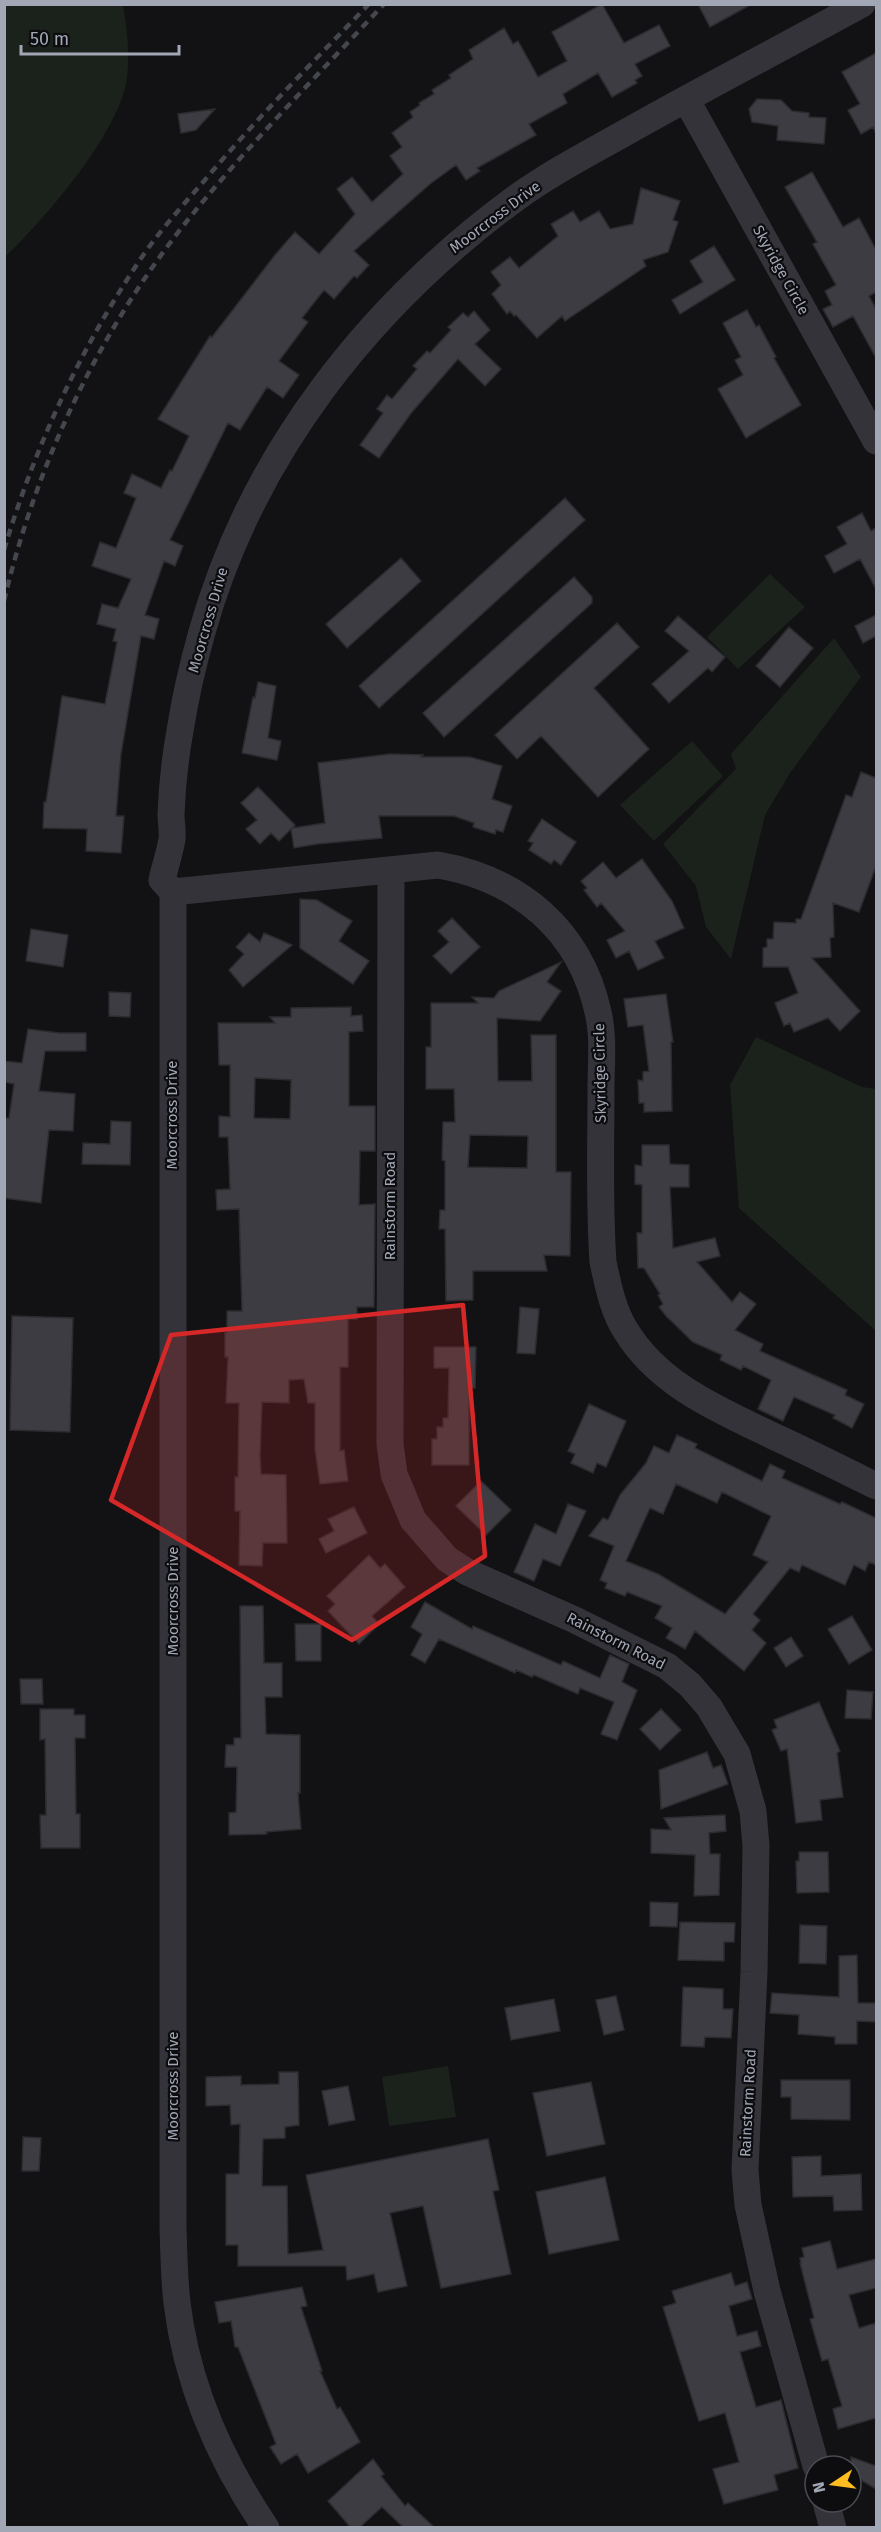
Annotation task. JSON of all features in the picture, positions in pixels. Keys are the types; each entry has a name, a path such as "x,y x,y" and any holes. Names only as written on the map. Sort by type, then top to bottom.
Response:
{"street":[{"name":"Moorcross Drive","path":"267,2528 227,2463 201,2402 185,2347 175,2274 172,2049 173,892 162,879 172,838 173,788 179,731 202,631 224,564 251,503 295,428 344,357 400,295 439,260 518,197 556,171 862,4"},
{"name":"Skyridge Circle","path":"686,99 876,441"},
{"name":"Skyridge Circle","path":"173,892 438,865 461,869 488,878 512,890 538,908 559,930 579,960 599,1014 603,1262 616,1311 624,1329 634,1344 666,1376 707,1402 876,1486"},
{"name":"Rainstorm Road","path":"391,870 390,1443 394,1474 413,1520 447,1558 467,1572 575,1620 667,1666 690,1685 709,1707 724,1728 737,1755 753,1811 756,1846 754,1972 745,2170 748,2205 767,2291 813,2454"}],"highlighted area":[{"path":"463,1305 485,1556 352,1640 111,1500 171,1335"}],"shaded area":[{"path":"5,4 123,5 128,59 127,78 121,100 96,148 40,221 5,257"},
{"path":"770,574 805,607 738,669 707,637"},
{"path":"834,638 861,677 790,773 765,815 731,959 706,927 696,886 663,844 736,769 731,754"},
{"path":"692,741 723,776 654,841 620,805"},
{"path":"756,1037 862,1087 876,1089 876,1331 739,1208 730,1085"},
{"path":"448,2066 456,2117 389,2126 382,2077"}],"building":[{"path":"602,4 624,43 659,25 670,46 635,64 642,76 635,80 637,83 612,97 598,73 563,94 567,103 529,124 536,135 477,168 480,171 466,180 456,165 430,184 354,251 369,265 357,278 354,276 334,299 324,290 302,318 308,322 279,361 299,375 283,398 267,387 240,430 228,423 170,540 183,546 175,566 164,561 145,615 159,619 154,639 141,636 121,754 116,816 124,816 121,853 86,851 87,829 43,828 44,802 46,802 62,696 105,704 117,642 113,641 116,629 97,624 102,604 118,608 131,579 92,566 100,542 116,548 136,498 124,493 132,474 161,488 170,470 172,471 189,436 158,419 210,336 212,337 295,232 319,254 355,214 337,189 352,177 372,202 403,174 390,156 402,147 392,133 413,117 410,112 434,94 432,90 451,78 449,75 473,59 469,50 504,28 513,44 518,41 538,77 567,61 552,32"},
{"path":"698,4 752,4 710,27"},
{"path":"876,53 876,134 873,127 861,134 848,110 860,104 842,72"},
{"path":"757,99 781,100 792,111 809,113 809,117 826,118 824,144 777,140 778,126 752,122 749,109"},
{"path":"215,109 196,130 181,133 178,114"},
{"path":"812,172 843,227 859,218 876,250 876,292 869,296 876,309 876,358 853,316 833,327 823,309 832,305 825,291 836,285 813,244 817,242 785,187"},
{"path":"641,188 680,201 673,220 678,222 668,252 643,260 646,266 565,321 562,316 537,338 516,315 514,316 510,311 507,314 492,294 501,285 491,272 510,257 519,268 558,236 551,224 573,211 580,222 599,211 610,229 633,224"},
{"path":"714,246 735,280 680,314 672,300 703,282 690,261"},
{"path":"747,310 756,327 759,325 776,357 774,358 801,405 746,438 718,389 743,375 735,360 741,357 723,323"},
{"path":"474,311 490,330 475,344 501,369 485,386 458,359 412,412 379,458 360,445 383,413 377,409 387,395 392,399 417,369 413,366 427,351 430,353 451,330 448,327 463,313 468,317"},
{"path":"565,498 585,520 379,708 359,686"},
{"path":"862,513 871,531 876,528 876,589 860,559 834,573 825,556 847,544 837,527"},
{"path":"401,558 421,581 347,648 326,624"},
{"path":"574,577 592,597 592,603 444,737 423,713"},
{"path":"876,615 876,636 863,643 855,626"},
{"path":"678,616 725,657 712,672 708,668 669,703 652,684 689,651 665,631"},
{"path":"617,623 639,647 594,688 649,749 598,797 541,736 517,759 495,735"},
{"path":"789,627 813,648 780,687 756,666"},
{"path":"258,682 276,686 268,738 281,741 277,760 242,753"},
{"path":"390,754 423,755 421,757 470,757 502,766 492,799 512,806 503,832 496,830 495,834 473,827 474,823 454,816 379,816 382,838 294,848 291,829 279,841 271,833 260,844 246,829 257,820 241,803 258,787 295,825 293,828 325,823 318,763"},
{"path":"861,772 876,778 876,866 859,912 833,903 834,937 830,938 831,957 812,958 860,1011 840,1031 828,1018 794,1032 790,1023 784,1026 775,1003 798,993 788,967 763,967 763,948 767,947 767,939 773,939 774,922 796,923 796,919 801,919 846,795 852,797"},
{"path":"542,819 576,842 561,865 554,860 551,864 529,850 533,843 528,841"},
{"path":"642,859 672,901 684,928 655,941 664,958 638,970 629,951 616,958 607,940 625,931 601,903 597,907 584,890 587,888 581,881 603,862 616,878"},
{"path":"300,899 317,900 352,921 339,941 369,961 353,984 300,948"},
{"path":"452,918 480,947 451,974 433,956 449,942 438,931"},
{"path":"31,929 68,935 63,967 26,961"},
{"path":"249,933 260,942 264,933 292,945 243,987 229,970 244,954 236,947"},
{"path":"561,962 547,982 561,991 540,1021 497,1018 498,1081 532,1081 531,1035 556,1035 556,1172 571,1172 570,1256 544,1255 547,1271 473,1271 473,1300 446,1301 445,1229 439,1229 440,1210 445,1210 445,1161 442,1160 443,1122 455,1122 454,1089 426,1089 426,1047 431,1047 431,1003 478,1003 472,997 494,998 499,991","holes":["470,1135 528,1136 527,1168 468,1167"]},
{"path":"109,992 131,993 130,1017 109,1016"},
{"path":"666,994 673,1042 671,1042 672,1111 644,1112 644,1103 639,1103 638,1080 643,1081 643,1072 649,1071 643,1025 628,1027 624,999"},
{"path":"351,1007 351,1016 362,1015 363,1031 349,1032 349,1106 375,1106 375,1151 360,1151 359,1205 375,1204 374,1307 357,1307 357,1319 348,1319 348,1367 340,1367 340,1451 344,1450 348,1481 320,1484 315,1449 315,1403 308,1403 304,1379 289,1380 289,1403 262,1402 260,1455 261,1474 286,1475 287,1543 263,1543 262,1566 239,1565 240,1511 235,1511 235,1477 238,1477 239,1403 226,1403 228,1357 225,1357 225,1332 227,1332 227,1311 242,1311 239,1209 217,1210 216,1190 230,1189 228,1137 219,1137 219,1116 230,1117 230,1065 219,1065 218,1023 275,1023 270,1017 291,1017 291,1008","holes":["255,1078 291,1080 290,1119 254,1118"]},
{"path":"28,1029 59,1033 86,1033 86,1051 45,1051 39,1091 75,1094 73,1131 49,1130 41,1203 4,1198 4,1118 9,1118 14,1084 4,1082 4,1061 22,1063"},
{"path":"111,1121 131,1122 130,1165 82,1164 83,1143 110,1144"},
{"path":"642,1145 669,1145 670,1164 689,1165 689,1187 670,1187 673,1248 715,1238 720,1256 697,1262 732,1302 740,1292 756,1304 735,1330 763,1344 760,1351 847,1390 845,1395 864,1404 852,1428 833,1418 835,1415 794,1397 783,1421 758,1409 771,1380 743,1366 741,1370 720,1360 722,1355 693,1342 659,1307 663,1304 658,1295 660,1294 644,1268 638,1268 637,1233 642,1233 642,1185 635,1184 635,1165 642,1166"},
{"path":"520,1307 539,1309 535,1354 517,1353"},
{"path":"12,1316 73,1318 70,1432 10,1430"},
{"path":"434,1347 476,1347 475,1388 469,1388 469,1465 432,1465 432,1439 437,1439 437,1427 443,1427 443,1418 448,1418 449,1368 434,1368"},
{"path":"589,1404 626,1421 606,1467 597,1463 593,1473 571,1463 575,1454 568,1451"},
{"path":"677,1435 697,1444 695,1448 762,1481 770,1464 785,1471 782,1478 876,1518 876,1565 869,1562 865,1571 854,1565 845,1585 802,1565 799,1572 790,1568 753,1614 760,1620 752,1630 766,1643 744,1671 695,1631 685,1649 666,1638 672,1628 655,1618 662,1606 627,1592 625,1596 605,1588 607,1583 600,1580 614,1546 589,1536 603,1518 608,1520 620,1495 646,1463 654,1446 669,1453","holes":["676,1484 717,1503 722,1492 771,1516 753,1555 768,1562 725,1614 658,1574 626,1561 650,1508 663,1514"]},
{"path":"481,1481 511,1510 486,1535 456,1506"},
{"path":"568,1504 586,1511 560,1566 543,1559 534,1581 514,1572 535,1524 556,1534"},
{"path":"354,1507 367,1533 326,1553 319,1539 334,1531 328,1519"},
{"path":"369,1555 380,1568 385,1564 405,1587 372,1616 379,1624 359,1644 328,1611 335,1604 327,1596"},
{"path":"425,1602 472,1629 473,1626 561,1665 563,1661 600,1678 610,1655 629,1664 622,1682 637,1690 617,1740 601,1734 614,1702 580,1688 578,1694 534,1675 532,1677 516,1670 515,1673 439,1639 425,1663 411,1655 422,1634 411,1627"},
{"path":"240,1606 263,1606 264,1663 282,1663 282,1697 265,1697 266,1734 300,1735 300,1793 298,1793 301,1829 266,1832 267,1834 229,1835 229,1813 236,1812 237,1767 225,1767 226,1745 234,1745 234,1738 241,1738"},
{"path":"852,1616 872,1650 849,1664 828,1629"},
{"path":"295,1624 321,1624 321,1661 296,1661"},
{"path":"791,1637 803,1656 786,1667 774,1648"},
{"path":"20,1679 42,1679 43,1704 21,1704"},
{"path":"847,1690 873,1692 871,1719 845,1718"},
{"path":"819,1702 840,1751 837,1753 843,1797 820,1800 822,1820 796,1823 787,1749 781,1751 772,1730 777,1728 774,1720"},
{"path":"40,1709 74,1709 74,1715 85,1715 85,1738 75,1738 76,1814 80,1814 80,1848 41,1848 40,1815 46,1815 45,1739 40,1740"},
{"path":"661,1709 681,1730 660,1750 640,1729"},
{"path":"707,1752 713,1768 721,1765 728,1784 661,1809 659,1770"},
{"path":"725,1815 726,1831 709,1833 710,1854 720,1854 719,1895 694,1896 695,1855 651,1853 651,1829 671,1830 664,1818"},
{"path":"799,1852 828,1852 829,1892 797,1893 796,1861 799,1861"},
{"path":"650,1902 678,1903 677,1927 650,1926"},
{"path":"680,1922 735,1923 734,1942 724,1942 724,1961 678,1960"},
{"path":"800,1925 827,1926 826,1964 799,1963"},
{"path":"857,1955 858,2003 876,2003 876,2022 857,2021 857,2044 835,2044 835,2037 798,2034 799,2015 770,2013 772,1993 839,1997 839,1956"},
{"path":"683,1987 723,1989 723,2009 733,2009 731,2038 705,2037 704,2047 681,2046"},
{"path":"616,1996 624,2030 604,2035 596,2000"},
{"path":"554,1999 560,2031 511,2040 505,2008"},
{"path":"279,2072 298,2072 299,2125 285,2127 285,2138 263,2139 262,2186 287,2186 288,2254 323,2250 306,2175 488,2139 499,2190 493,2191 511,2274 441,2288 423,2206 390,2213 407,2286 378,2292 374,2274 347,2280 346,2266 238,2266 238,2245 226,2245 226,2174 239,2174 240,2124 231,2125 230,2105 206,2106 206,2077 241,2076 241,2085 279,2084"},
{"path":"781,2080 850,2080 850,2120 791,2119 791,2097 781,2097"},
{"path":"591,2082 605,2144 547,2156 533,2093"},
{"path":"348,2086 355,2120 329,2125 322,2091"},
{"path":"23,2137 41,2138 39,2171 22,2171"},
{"path":"821,2156 821,2176 861,2174 862,2210 834,2211 833,2196 793,2197 792,2157"},
{"path":"605,2177 619,2240 549,2254 536,2192"},
{"path":"830,2241 837,2269 876,2259 876,2288 849,2295 859,2328 876,2323 876,2418 838,2429 833,2409 842,2406 828,2359 822,2361 810,2319 814,2318 800,2263 800,2258 804,2257 802,2248"},
{"path":"731,2273 735,2286 747,2282 752,2299 729,2306 737,2336 757,2331 761,2346 740,2352 756,2407 781,2400 798,2468 774,2475 778,2490 724,2504 713,2469 739,2462 725,2413 699,2421 663,2307 676,2303 672,2291"},
{"path":"302,2287 307,2306 301,2307 322,2371 320,2371 337,2409 340,2407 360,2442 308,2473 297,2454 281,2464 270,2447 276,2444 238,2347 235,2347 231,2321 219,2323 215,2302"},
{"path":"373,2459 384,2474 381,2476 405,2506 408,2503 435,2528 404,2528 382,2507 359,2528 351,2528 328,2501"},
{"path":"863,2461 876,2466 876,2489 863,2481"}],"railway":[{"path":"4,550 31,471 63,395 102,321 146,251 174,215 244,135 369,4"},
{"path":"4,601 34,497 54,447 76,398 128,303 158,259 214,189 261,135 384,4"}]}
